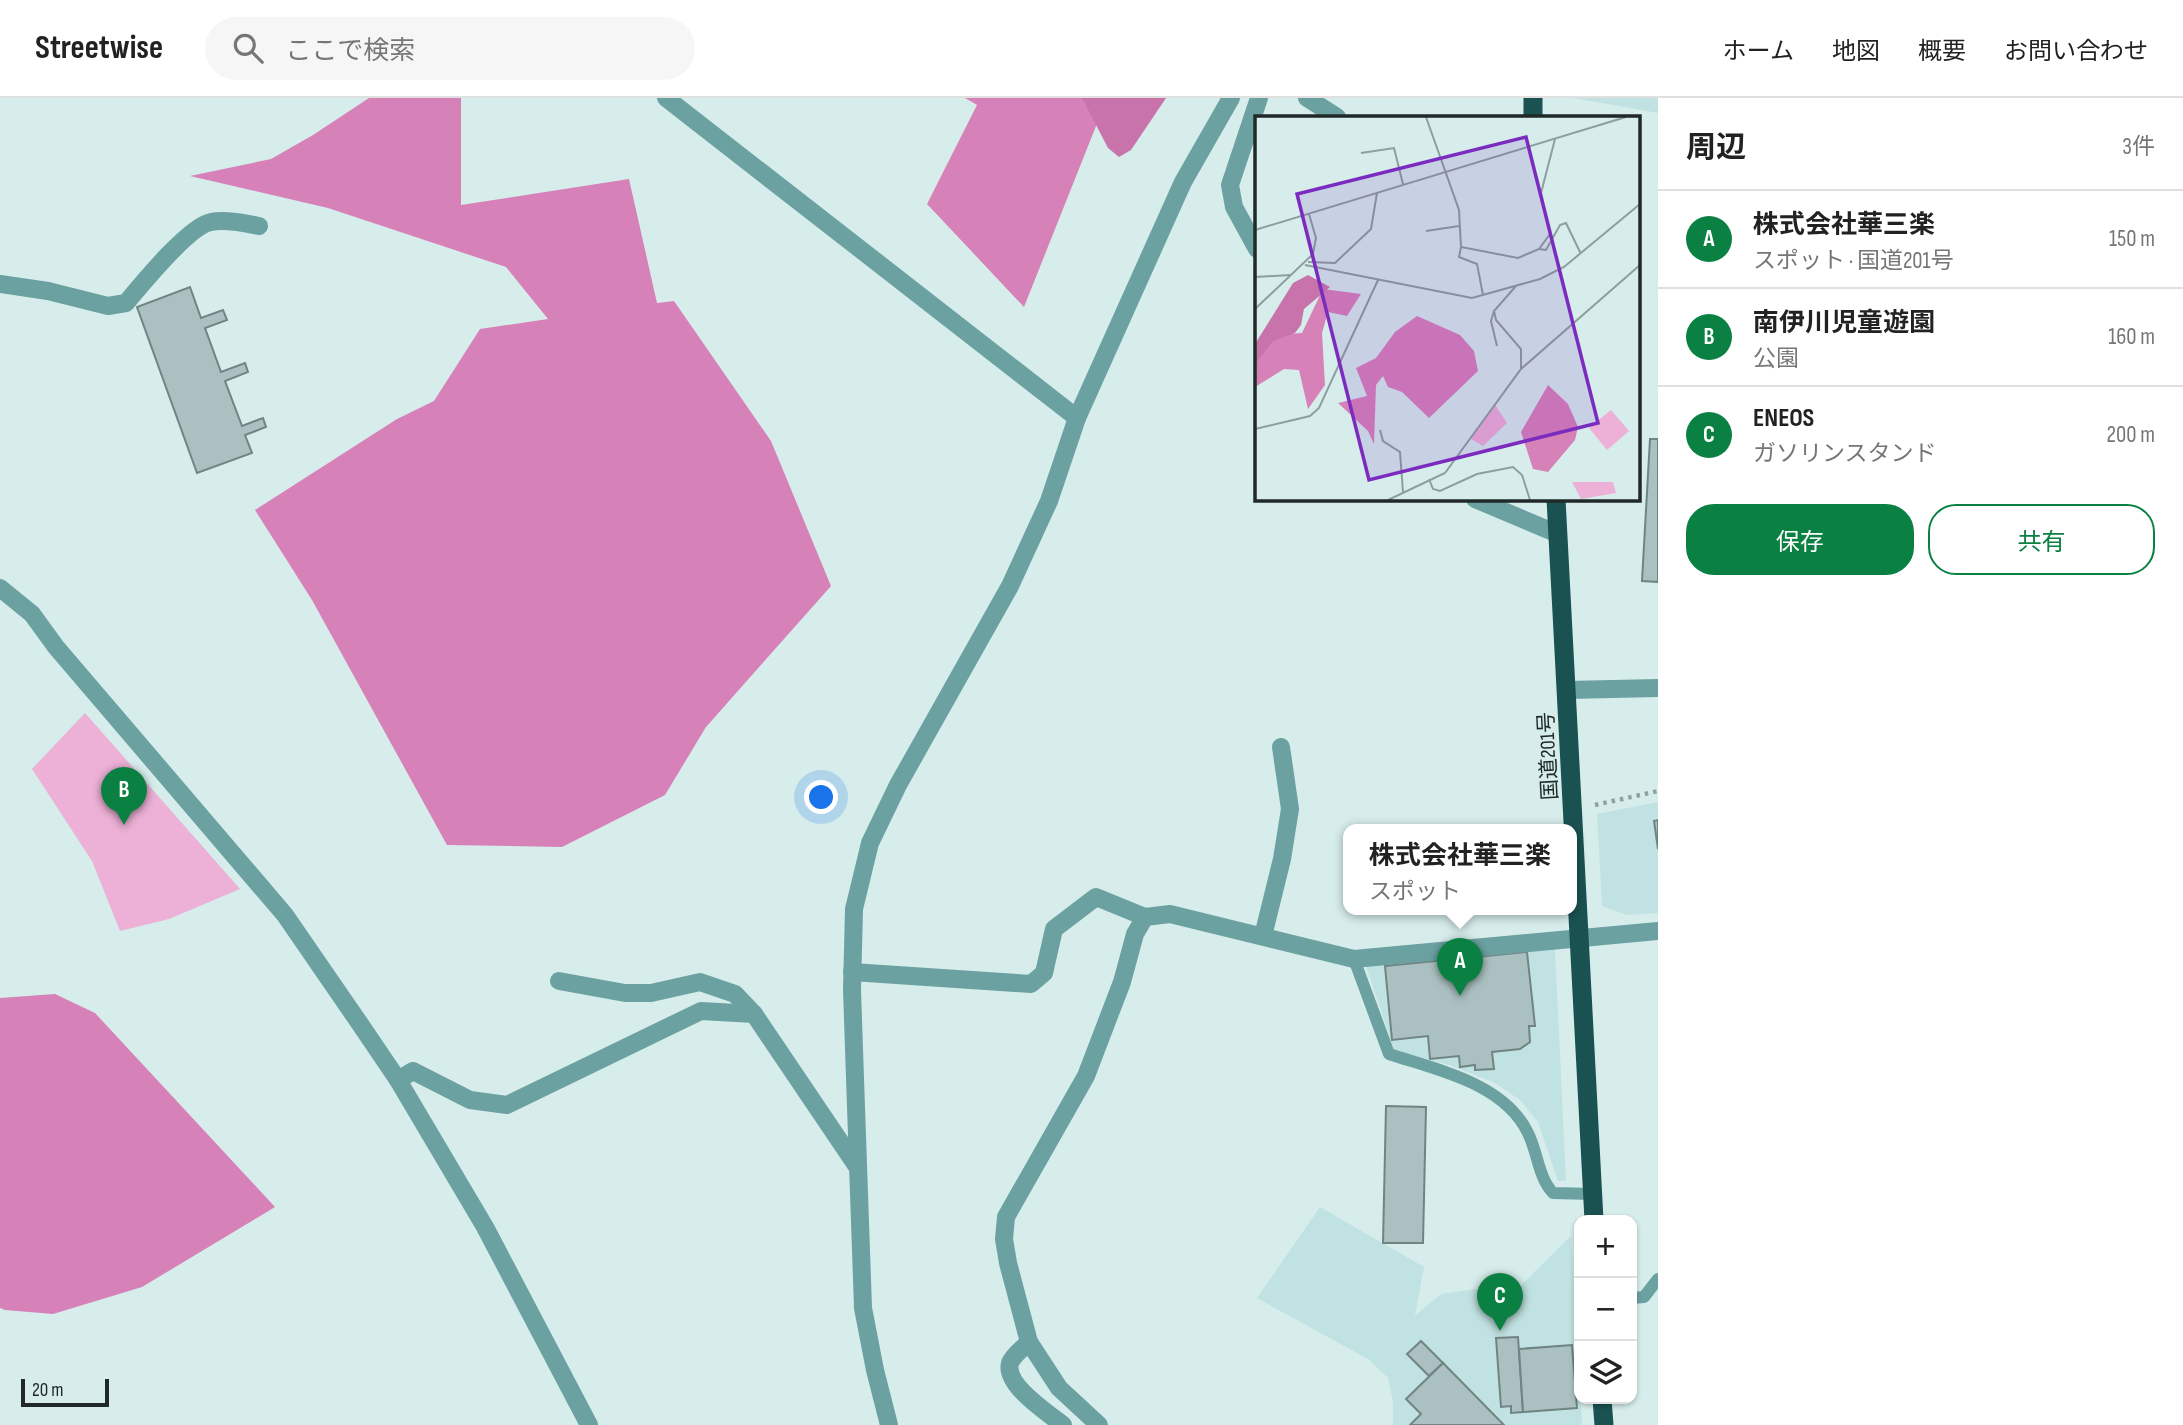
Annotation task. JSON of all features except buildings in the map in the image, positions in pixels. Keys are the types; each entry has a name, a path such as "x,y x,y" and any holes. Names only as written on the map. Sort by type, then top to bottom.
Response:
{"highway":[{"path":"1532,98 1534,116"},
{"name":"国道201号","path":"1556,500 1574,824"},
{"name":"国道201号","path":"1577,884 1594,1215"},
{"path":"1602,1404 1604,1425"}],"street":[{"path":"666,98 1077,418"},
{"path":"889,1425 863,1308 858,1169 852,972 854,909 870,842 898,785 1010,586 1049,501 1077,418 1182,182 1231,98"},
{"path":"1255,245 1234,207 1230,185 1259,98"},
{"path":"1307,98 1335,116"},
{"path":"0,284 48,291 108,306 126,303 196,227 211,222 259,226"},
{"path":"1477,500 1558,534"},
{"path":"0,588 32,614 56,647 285,915 398,1080 485,1227 589,1425"},
{"path":"1567,690 1658,688"},
{"path":"1263,936 1282,859 1290,809 1281,747"},
{"path":"852,972 1031,984 1044,972 1054,929 1096,897 1145,917 1170,914 1354,959 1658,931"},
{"path":"1099,1425 1059,1388 1029,1342 1004,1239 1006,1217 1086,1076 1122,982 1135,934 1145,917"},
{"path":"559,981 625,993 652,993 700,982 735,995 754,1014 858,1169"},
{"path":"398,1080 413,1071 470,1100 508,1105 701,1011 754,1014"},
{"path":"1029,1342 1011,1359 1009,1370 1021,1390 1063,1425"}],"lane":[{"path":"1354,959 1389,1054 1468,1081 1508,1107 1528,1133 1545,1185 1553,1193 1593,1194"},
{"path":"1637,1298 1644,1297 1658,1279"}],"path":[{"path":"1573,810 1658,791"}],"shaded area":[{"path":"369,98 461,98 461,205 629,179 657,303 674,301 771,441 831,586 706,727 665,795 562,847 447,845 312,600 255,510 397,419 434,401 480,329 548,319 506,267 328,208 190,176 271,159"},
{"path":"965,98 1094,98 1104,106 1024,307 927,204 977,105"},
{"path":"1082,98 1166,98 1131,150 1119,157 1108,148"},
{"path":"1573,98 1658,98 1658,113"},
{"path":"85,713 240,889 169,919 120,931 92,861 32,769"},
{"path":"1658,802 1658,913 1627,915 1602,906 1597,814"},
{"path":"1555,949 1566,1181 1558,1181 1538,1122 1520,1100 1495,1083 1446,1064 1394,1050 1366,966"},
{"path":"55,994 95,1013 275,1207 142,1287 53,1314 0,1308 0,998"},
{"path":"1320,1207 1424,1267 1415,1316 1441,1294 1476,1289 1515,1291 1571,1236 1574,1404 1581,1404 1582,1425 1393,1425 1393,1402 1388,1378 1368,1359 1257,1298"}],"place":[{"name":"南伊川児童遊園","path":"124,825"},
{"name":"株式会社華三楽","path":"1460,996"},
{"name":"ENEOS","path":"1500,1331"}]}
